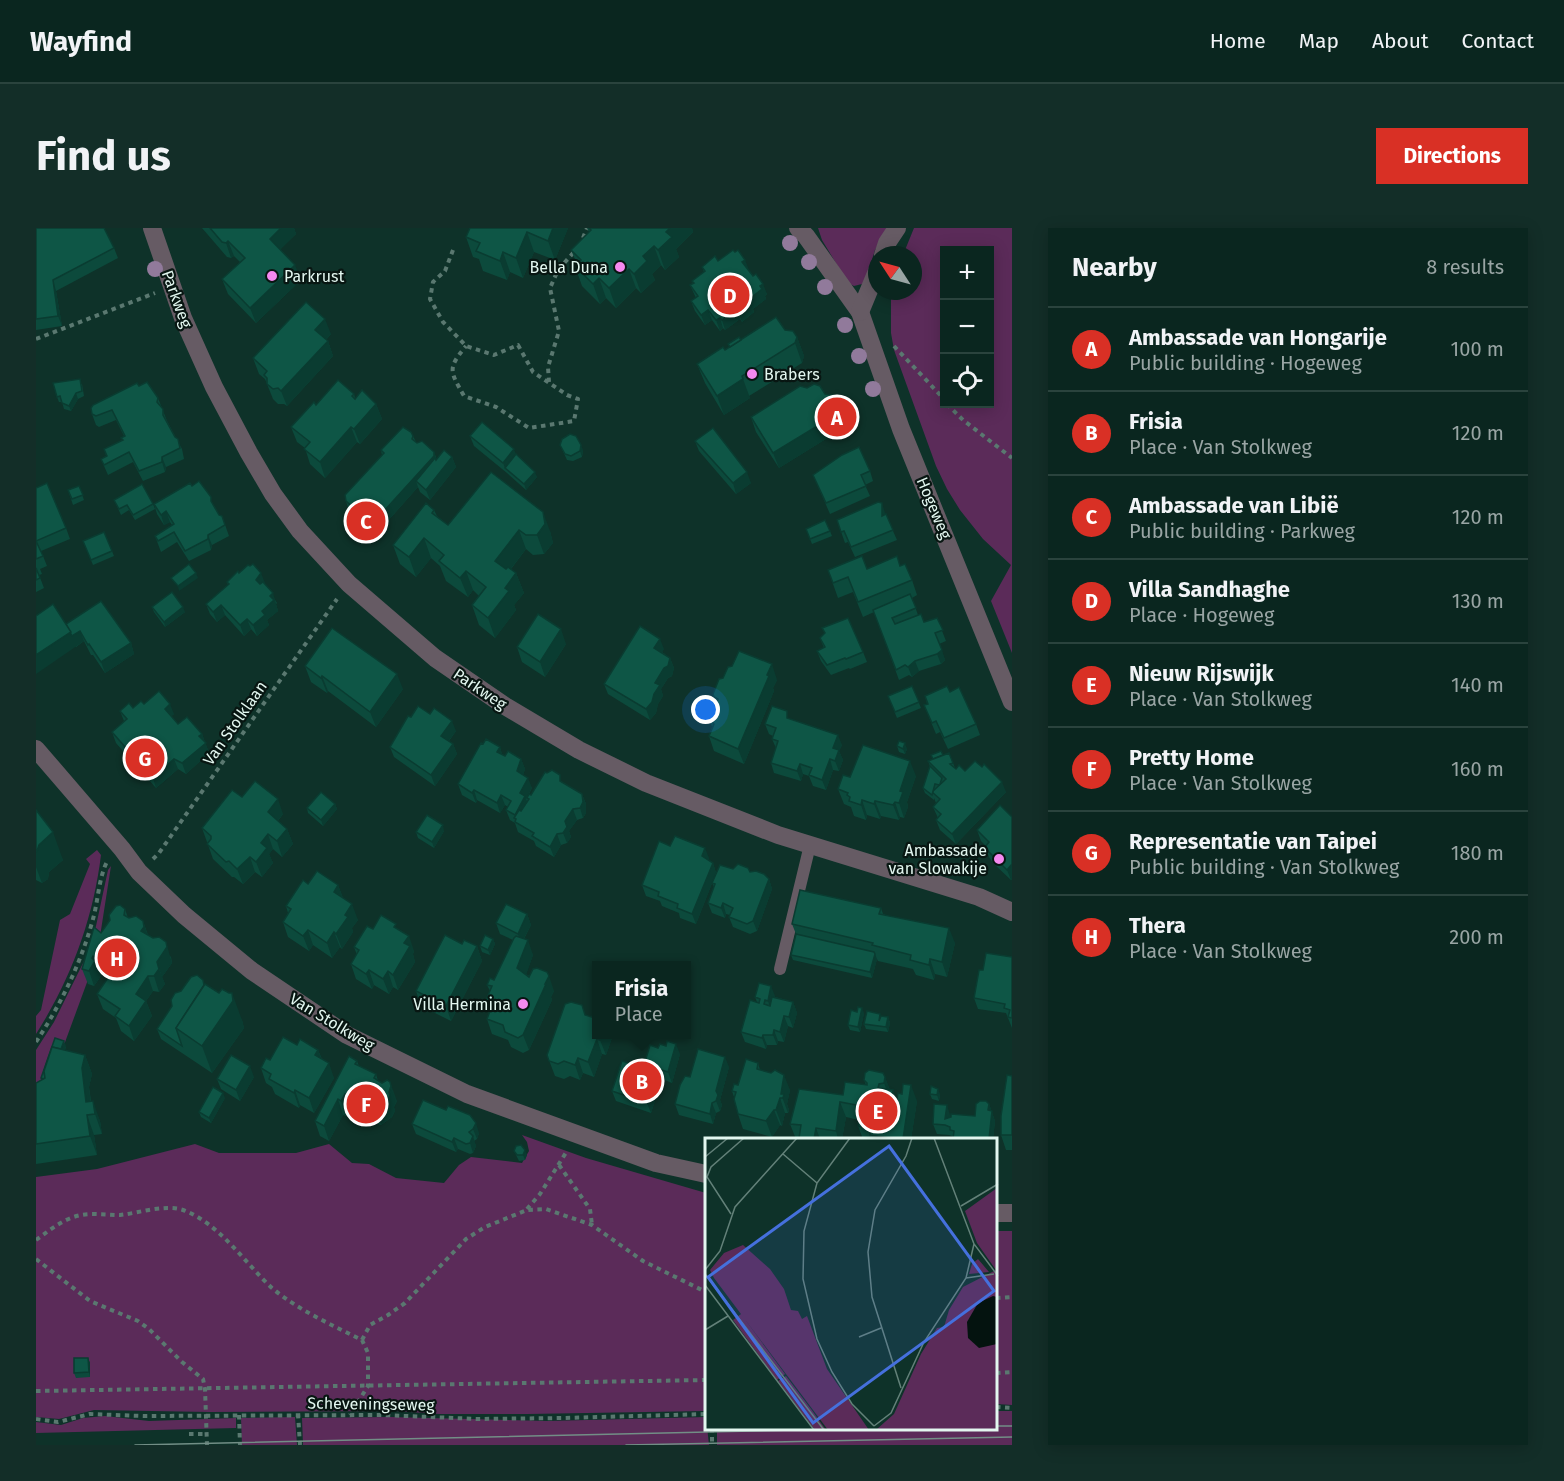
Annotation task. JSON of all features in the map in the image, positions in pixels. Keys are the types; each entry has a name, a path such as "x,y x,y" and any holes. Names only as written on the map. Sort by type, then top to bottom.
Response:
{"street":[{"name":"Parkweg","path":"152,228 183,318 214,387 273,494 300,531 349,584 435,658 505,706 579,750 646,783 778,835 979,897 1012,912"},
{"name":"Hogeweg","path":"798,228 860,312 901,429 1012,702"},
{"path":"886,246 897,228"},
{"path":"860,312 868,293"},
{"name":"Van Stolkweg","path":"36,749 139,872 184,915 252,971 347,1035 467,1094 656,1163 705,1174"},
{"path":"997,1213 1012,1214"}],"lane":[{"path":"780,969 810,845"}],"path":[{"path":"580,243 587,228"},
{"path":"453,250 445,271 433,282 430,299 443,322 466,346 494,355 518,345 533,372 567,395 578,399 574,421 529,428 496,407 465,396 452,376 453,362 466,346"},
{"path":"549,382 548,367 559,331 550,288 558,270 576,250"},
{"path":"36,339 172,286"},
{"path":"892,345 940,396"},
{"path":"952,408 963,420 1012,458"},
{"name":"Van Stolklaan","path":"139,872 159,854 323,617 349,584"},
{"path":"36,1042 58,1006 82,956 106,863 122,849"},
{"path":"527,1210 559,1165 590,1209 592,1226"},
{"path":"36,1240 63,1221 76,1216 117,1215 167,1208 182,1210 217,1231 272,1288 320,1320 362,1340 368,1353 368,1386 350,1415"},
{"path":"362,1340 370,1325 405,1303 466,1239 485,1227 527,1210 546,1209 592,1226 643,1261 705,1292"},
{"path":"36,1259 90,1301 149,1329 203,1379 207,1445"},
{"path":"997,1298 1012,1297"},
{"path":"997,1373 1012,1372"},
{"path":"36,1390 705,1380"},
{"path":"997,1407 1012,1408"},
{"name":"Scheveningseweg","path":"36,1419 58,1422 90,1414 565,1418 705,1414"},
{"path":"298,1414 300,1445"},
{"path":"239,1415 240,1445"},
{"path":"189,1434 207,1434"}],"shaded area":[{"path":"818,228 887,228 877,246 868,246 866,279 862,284 854,286 848,283 822,240"},
{"path":"914,228 1012,228 1012,653 991,601 1011,565 983,539 947,489 936,466 894,350 891,333 891,300 922,300 922,246 907,246"},
{"path":"97,850 101,855 97,879 79,948 60,992 36,1034 36,1016 41,1010 60,920 70,914 90,864 86,859"},
{"path":"111,866 99,943 93,966 64,1045 56,1043 36,1095 36,1050 54,1022 85,959 96,926 108,870"},
{"path":"522,1135 586,1158 705,1193 705,1411 439,1414 395,1411 94,1410 59,1419 36,1417 36,1177 97,1169 195,1144 219,1153 296,1153 329,1144 352,1163 369,1164 396,1178 444,1183 459,1165 471,1157 522,1163 529,1151"},
{"path":"997,1231 1012,1231 1012,1405 997,1404"},
{"path":"997,1411 1012,1411 1012,1445 717,1445 717,1430 997,1430"},
{"path":"105,1416 149,1421 236,1418 236,1428 36,1433 36,1422 61,1425 83,1418"},
{"path":"295,1417 297,1445 242,1445 241,1418"},
{"path":"390,1417 547,1421 705,1417 705,1430 707,1430 709,1445 303,1445 302,1418"}],"building":[{"path":"36,228 104,228 114,248 53,280 58,316 36,319"},
{"name":"Parkrust","path":"210,228 281,228 270,239 295,265 250,308 222,279 245,258 228,241 222,242"},
{"path":"470,228 553,228 548,241 527,232 516,258 503,252 500,261 476,251 480,243 466,237"},
{"path":"589,228 670,228 666,232 672,237 658,250 654,246 643,256 647,261 634,274 629,269 609,288 599,278 593,284 575,266 581,260 571,250 591,230"},
{"path":"733,250 735,252 738,250 745,260 742,262 753,276 756,274 763,284 760,286 762,289 738,312 736,309 722,320 720,318 716,320 708,310 701,315 691,301 698,296 690,285 705,271 702,267 715,256 718,261"},
{"path":"306,302 325,319 315,330 328,341 281,391 278,388 273,389 267,384 267,378 264,375 267,371 253,358"},
{"path":"776,317 785,330 793,331 797,337 795,343 742,376 743,379 717,396 697,364 723,347 725,350"},
{"path":"739,337 741,340 730,347 728,344"},
{"path":"80,379 82,391 76,393 69,406 62,403 60,396 57,397 53,383"},
{"path":"338,380 354,394 352,396 355,399 362,390 376,404 354,429 351,427 320,462 304,449 310,442 291,427 314,402 316,405"},
{"path":"147,382 158,398 157,402 178,439 180,448 162,457 162,462 139,471 129,452 104,465 101,459 107,456 104,449 123,440 121,438 125,436 112,410 96,416 92,414 91,408 137,383 139,386"},
{"path":"814,384 820,386 825,394 833,395 837,403 835,409 822,418 824,422 773,453 751,417 800,386 807,388"},
{"path":"482,422 514,449 503,463 470,436"},
{"path":"403,427 411,432 412,439 417,443 422,441 434,452 434,456 374,522 369,522 346,501 345,495 384,453 381,450"},
{"path":"713,428 747,472 733,483 695,441"},
{"path":"570,434 576,436 581,445 580,451 571,456 565,454 560,445 562,439"},
{"path":"859,447 870,471 861,475 866,486 826,503 813,475 842,455"},
{"path":"444,450 452,457 426,490 416,481"},
{"path":"516,454 535,472 524,484 505,468"},
{"path":"491,472 543,512 545,524 537,535 526,535 519,530 495,561 516,573 505,588 509,591 488,618 472,605 486,587 466,571 460,578 439,561 444,555 424,538 409,557 393,545 426,503 434,510 432,513 448,525"},
{"path":"199,481 211,497 225,525 208,535 208,539 185,551 174,532 158,541 155,536 174,524 166,511 161,515 154,504 190,483 192,486"},
{"path":"47,483 66,528 36,541 36,488"},
{"path":"142,484 153,504 133,515 127,505 119,509 114,500"},
{"path":"79,486 83,495 72,499 68,490"},
{"path":"878,502 882,503 882,516 886,514 893,530 851,547 844,531 841,532 837,520"},
{"path":"825,520 830,531 810,539 806,529"},
{"path":"104,532 112,551 91,560 83,541"},
{"path":"36,541 43,556 36,559"},
{"path":"862,556 867,569 897,556 900,566 905,564 912,580 858,602 848,577 833,583 828,570"},
{"path":"189,564 196,573 178,586 171,578"},
{"path":"253,564 261,573 256,580 260,584 263,582 273,593 270,596 274,600 262,611 265,615 253,625 247,619 240,625 221,605 213,612 206,604 229,584 227,582 238,571 239,573 248,565"},
{"path":"36,568 40,578 36,580"},
{"path":"172,592 183,607 164,622 152,607"},
{"path":"910,594 916,608 892,618 895,624 921,614 924,622 937,618 943,630 935,633 942,650 937,654 915,661 908,667 905,665 896,670 873,610"},
{"path":"101,601 131,643 101,662 80,631 72,636 66,624"},
{"path":"53,604 71,632 36,655 36,616"},
{"path":"538,614 561,629 540,662 517,647"},
{"path":"848,618 863,652 827,665 817,651 825,647 820,638 825,633 822,628"},
{"path":"640,626 660,639 654,648 670,658 668,666 664,668 655,683 660,685 646,709 604,684"},
{"path":"332,628 397,674 370,712 305,666"},
{"path":"739,651 772,664 738,749 709,736 714,724 709,717 711,712 717,710 718,707 715,706 718,699 713,694 719,679 723,678 728,667 732,666"},
{"path":"912,686 919,702 895,712 888,696"},
{"path":"947,686 950,692 959,687 976,724 944,738 936,721 932,723 924,705 928,704 925,696"},
{"path":"159,691 170,704 165,709 178,724 187,717 202,734 199,736 206,743 182,763 174,759 153,778 138,762 142,759 130,745 126,748 112,732 127,719 120,711 129,703 133,708 141,701 144,704"},
{"path":"418,706 430,714 434,708 452,721 441,736 453,744 431,775 390,747 408,716 411,717"},
{"path":"772,706 787,711 787,718 838,735 833,748 839,750 835,761 830,759 822,780 809,775 812,768 800,764 797,771 771,763 778,741 772,739 776,728 765,724"},
{"path":"486,739 500,747 497,752 505,756 508,751 521,759 517,771 528,778 520,793 525,796 515,815 506,810 511,801 501,795 497,803 474,790 472,793 458,784 481,743 483,744"},
{"path":"899,741 905,743 903,749 897,746"},
{"path":"863,745 910,761 900,791 903,792 899,803 895,802 893,805 875,801 874,804 862,800 861,805 849,801 848,793 838,789 843,775 850,777"},
{"path":"941,751 943,755 933,759 931,755"},
{"path":"949,753 953,763 950,764 956,769 959,765 965,771 975,761 982,767 984,764 1002,782 952,834 936,820 941,814 933,807 940,799 932,792 946,779 928,761"},
{"path":"930,766 942,778 939,785 935,784 932,795 923,788"},
{"path":"552,770 560,775 560,781 582,794 583,802 580,808 573,809 565,821 567,827 563,833 557,834 550,847 532,836 534,833 515,822 514,818 519,810 521,811 529,799 527,798 529,794 531,795 545,772"},
{"path":"255,781 278,799 268,812 287,829 277,841 268,834 261,843 267,848 256,862 250,857 237,869 207,844 211,836 202,828 232,790 242,797"},
{"path":"321,792 335,804 321,820 307,808"},
{"path":"1000,805 1012,817 1012,864 1007,870 985,847 989,842 977,830"},
{"path":"36,810 53,832 39,845 36,852"},
{"path":"427,815 443,825 432,842 416,832"},
{"path":"675,836 705,848 702,856 713,863 692,914 677,908 678,904 658,896 659,892 642,885 659,841 670,846"},
{"path":"738,864 748,868 750,872 756,871 764,874 769,879 753,921 747,924 729,917 733,908 723,903 721,908 708,903 715,884 712,883 720,865 733,869"},
{"path":"317,871 338,885 334,892 352,904 345,915 348,917 327,943 308,930 303,936 283,922 291,909 286,906 303,880 308,884"},
{"path":"800,890 881,908 879,914 949,928 942,962 930,959 929,965 910,960 911,955 872,945 873,943 792,924"},
{"path":"506,904 527,914 518,934 496,923"},
{"path":"120,905 125,909 124,915 129,918 136,916 143,921 144,927 141,931 153,938 159,937 166,942 167,947 157,962 159,969 154,976 148,976 136,994 146,1001 129,1026 115,1016 120,1009 97,994 114,969 93,956 95,961 89,971 82,969 94,927 101,933 110,920 109,915 116,906"},
{"path":"381,915 396,924 394,927 409,936 404,943 410,946 393,975 388,971 383,979 369,970 366,974 351,964 359,950 354,947 367,926 373,929"},
{"path":"796,934 874,952 870,972 791,955"},
{"path":"445,935 462,944 464,940 477,946 446,1006 416,991"},
{"path":"485,935 493,939 488,950 480,946"},
{"name":"Villa Hermina","path":"516,936 528,940 517,968 529,977 533,969 537,968 547,972 549,976 523,1035 518,1038 505,1032 503,1025 487,1019 493,1003 486,1000 492,986 487,985 490,978 494,980"},
{"path":"986,953 1012,957 1012,1018 1008,1017 1010,1010 1004,1008 1005,1004 974,998 979,970 983,970"},
{"path":"197,975 203,980 204,985 176,1028 182,1046 157,1029 172,1006 171,1000 175,993 181,991 191,977"},
{"path":"759,983 771,986 768,1001 765,1000 764,1004 770,1006 772,997 793,1002 789,1017 784,1016 780,1032 774,1030 773,1035 763,1035 762,1038 741,1032 750,1000 759,1003 760,999 755,997"},
{"path":"205,984 219,993 222,989 232,993 233,1001 202,1046 176,1028"},
{"path":"571,1002 582,1005 585,1015 592,1017 592,1039 597,1039 588,1062 578,1058 575,1065 564,1061 558,1064 549,1061 547,1055 565,1004"},
{"path":"858,1007 862,1008 858,1027 848,1025 851,1010 857,1012"},
{"path":"867,1011 880,1014 879,1021 881,1016 888,1017 886,1027 864,1024"},
{"path":"283,1037 297,1045 300,1039 318,1050 315,1055 329,1063 309,1098 295,1090 294,1093 269,1079 271,1074 261,1068 266,1058 270,1060"},
{"path":"55,1038 64,1041 61,1049 52,1047 44,1071 44,1079 41,1078"},
{"path":"667,1041 676,1044 668,1072 658,1069 647,1103 612,1091 622,1061 636,1065 638,1060 645,1062 650,1045 658,1048 660,1044 666,1046"},
{"path":"52,1047 85,1055 82,1068 86,1102 93,1101 95,1114 87,1115 90,1136 36,1144 36,1083 45,1078 44,1071"},
{"path":"698,1049 725,1057 716,1091 718,1095 716,1101 712,1103 710,1114 675,1104 685,1076 690,1077"},
{"path":"231,1055 250,1066 236,1090 217,1079"},
{"path":"349,1056 357,1061 355,1064 376,1074 374,1078 382,1083 387,1080 390,1082 390,1096 376,1110 373,1109 372,1103 363,1099 361,1103 345,1094 341,1101 338,1099 324,1126 315,1121"},
{"path":"746,1059 758,1063 757,1069 771,1073 775,1070 784,1075 781,1094 784,1094 783,1098 780,1098 776,1110 766,1121 738,1114 734,1099 736,1092 732,1091 734,1084 738,1085"},
{"path":"869,1070 883,1073 884,1083 879,1084 878,1088 893,1090 892,1098 897,1099 898,1093 902,1094 903,1084 911,1085 903,1138 870,1135 871,1129 858,1126 862,1106 840,1102 836,1131 816,1128 814,1138 799,1138 801,1125 790,1124 799,1089 843,1095 845,1082 867,1085 864,1080 865,1073"},
{"path":"1007,1075 1012,1076 1012,1135 1001,1135 1001,1116"},
{"path":"931,1086 938,1089 937,1095 930,1094"},
{"path":"213,1087 223,1093 209,1118 199,1112"},
{"path":"423,1100 446,1110 448,1106 470,1115 476,1123 469,1132 473,1136 470,1143 466,1144 454,1138 452,1142 412,1124"},
{"path":"986,1101 989,1104 988,1110 992,1111 989,1138 953,1138 954,1131 950,1130 950,1127 933,1124 934,1104 947,1105 945,1119 951,1117 951,1114 975,1116 976,1104"},
{"path":"521,1145 525,1150 523,1155 517,1155 514,1151 516,1146"},
{"path":"74,1358 88,1358 89,1372 74,1373"}],"tram line":[{"path":"997,1426 1012,1426"},
{"path":"135,1445 794,1430"},
{"path":"626,1445 1012,1437"}],"place":[{"name":"Bella Duna","path":"620,267"},
{"name":"Parkrust","path":"272,276"},
{"name":"Villa Sandhaghe","path":"730,295"},
{"name":"Brabers","path":"752,374"},
{"name":"Ambassade van Hongarije","path":"837,417"},
{"name":"Ambassade van Libië","path":"366,521"},
{"name":"Representatie van Taipei","path":"145,758"},
{"name":"Ambassade van Slowakije","path":"999,859"},
{"name":"Thera","path":"117,958"},
{"name":"Villa Hermina","path":"523,1004"},
{"name":"Frisia","path":"642,1081"},
{"name":"Pretty Home","path":"366,1104"},
{"name":"Nieuw Rijswijk","path":"878,1111"}]}
